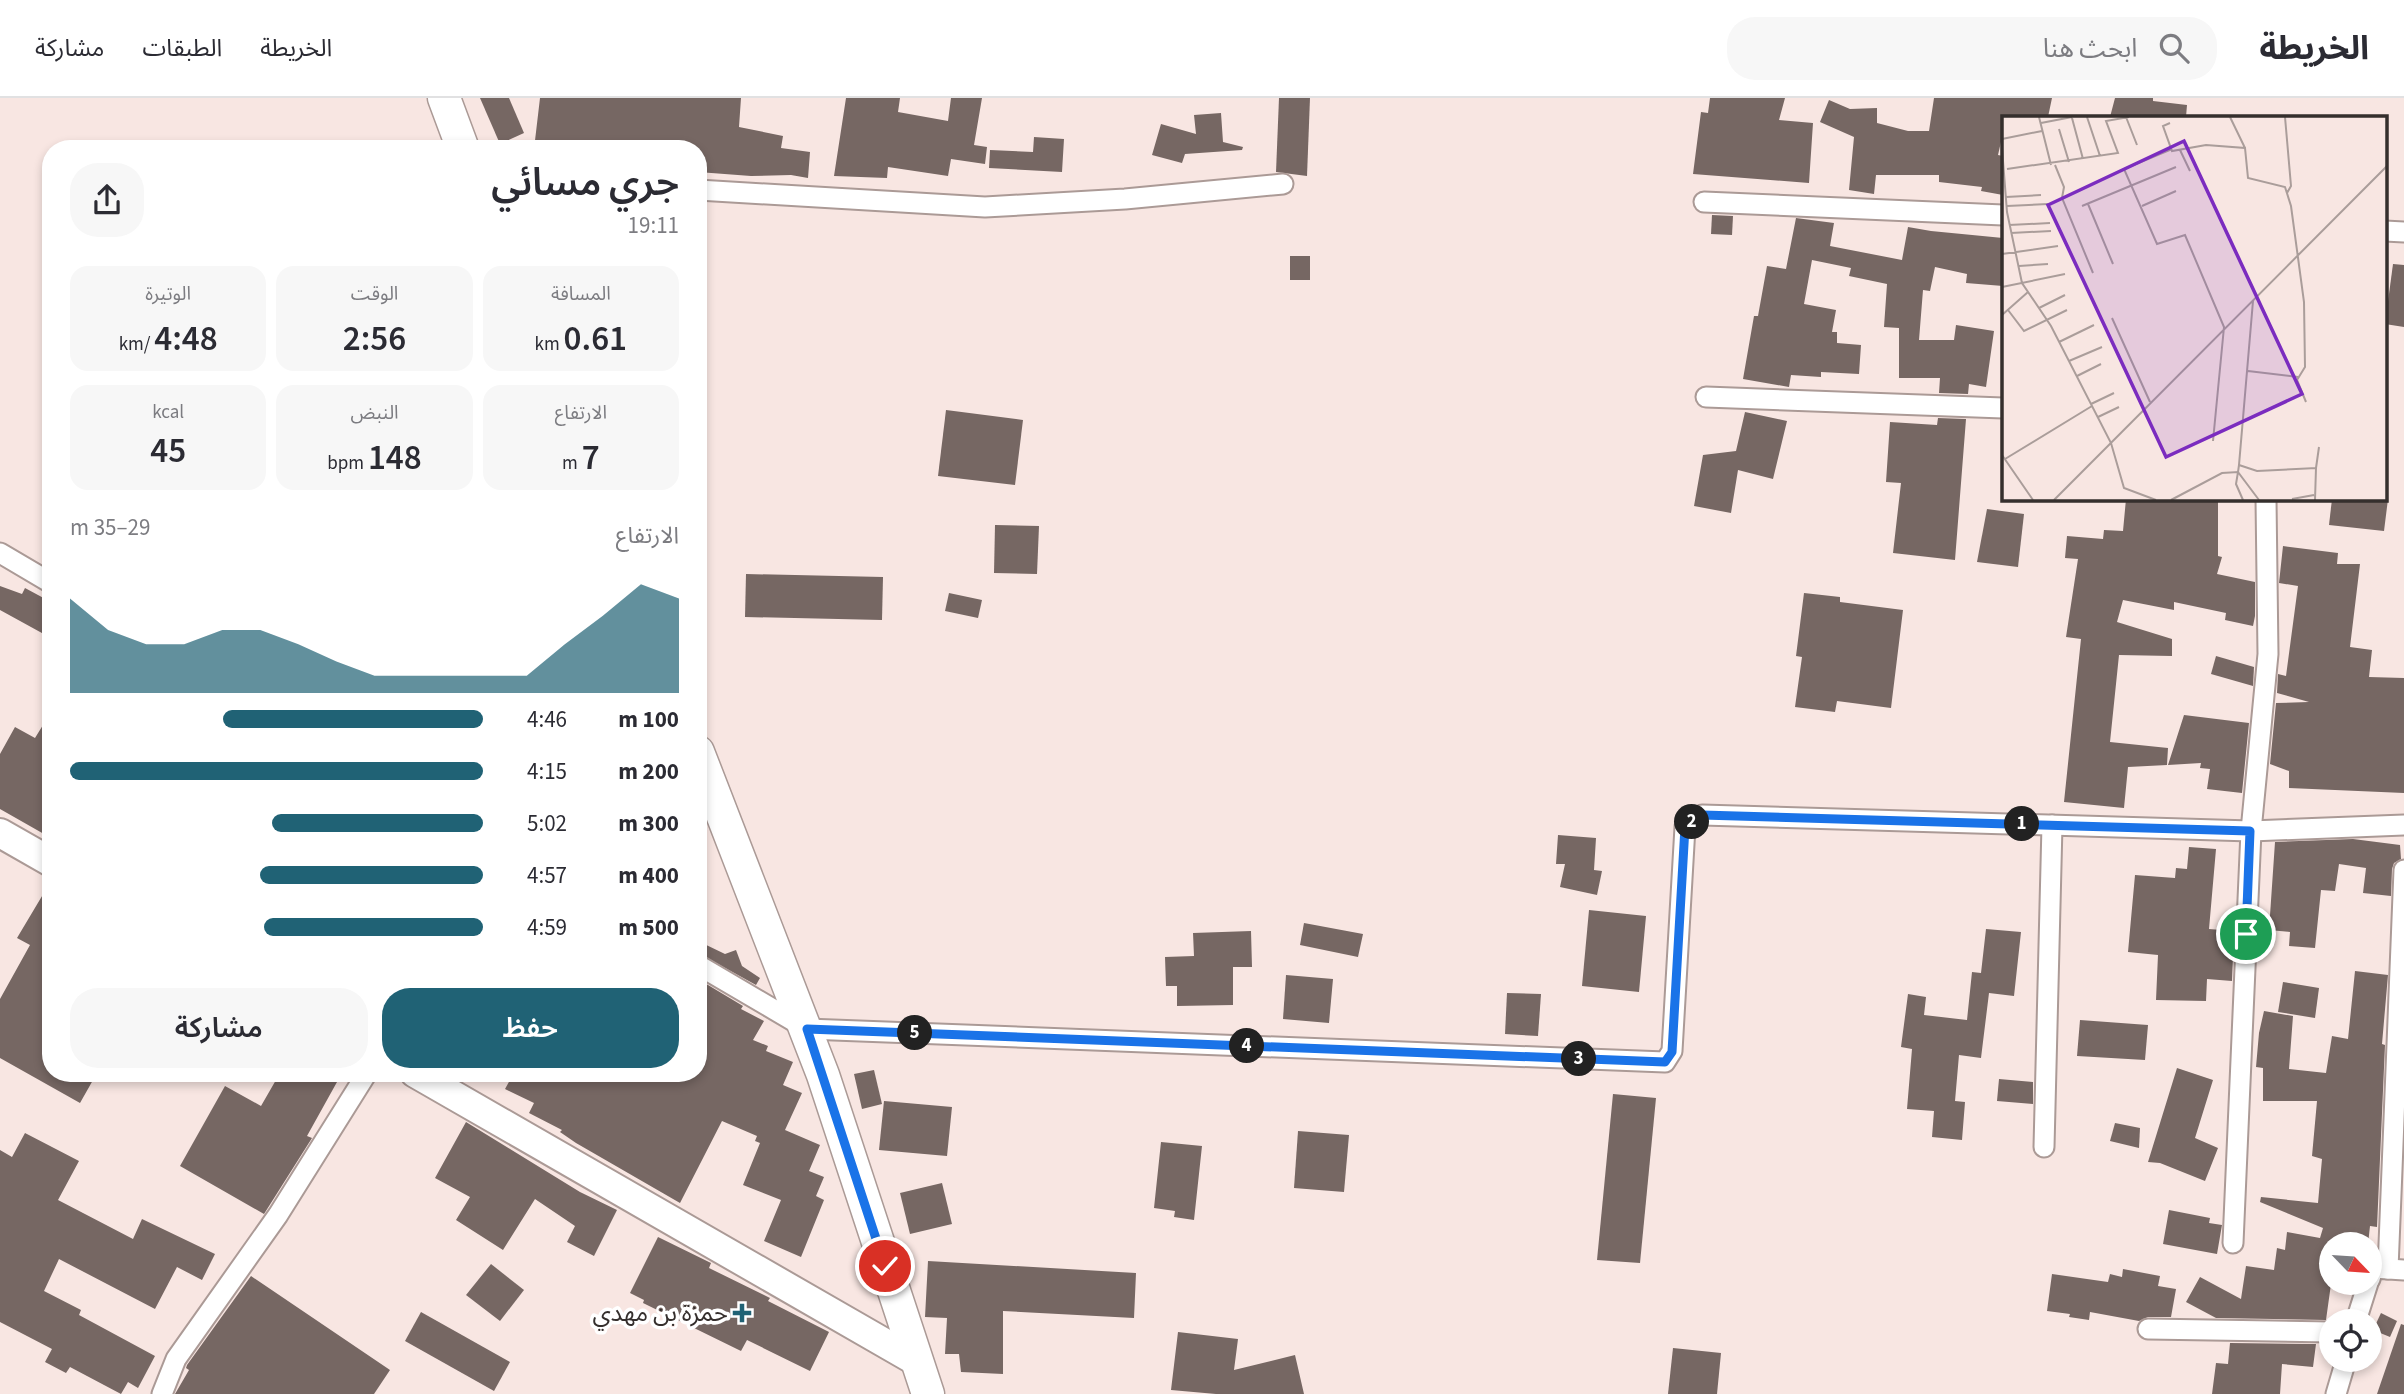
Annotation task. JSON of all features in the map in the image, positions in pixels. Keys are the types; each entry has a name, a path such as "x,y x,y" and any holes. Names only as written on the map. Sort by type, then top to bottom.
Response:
{"main road":[{"path":"444,98 460,140"},
{"path":"707,775 807,1029 928,1394"}],"street":[{"path":"707,191 985,207 1283,184"},
{"path":"1704,202 2002,215"},
{"path":"2386,231 2404,232"},
{"path":"1706,397 2002,408"},
{"path":"2234,1242 2250,831 2268,654 2266,500"},
{"path":"0,553 42,578"},
{"path":"707,970 807,1029 1665,1062 1672,1052 1685,827 1702,815 2250,831 2404,825"},
{"path":"2044,1147 2052,825"},
{"path":"0,833 42,857"},
{"path":"2396,1270 2404,870"},
{"path":"162,1394 176,1359 278,1216 361,1082"},
{"path":"431,1082 916,1361"},
{"path":"2148,1329 2319,1332"},
{"path":"2336,1394 2342,1372"}],"building":[{"path":"480,98 509,98 524,133 509,140 498,140"},
{"path":"540,98 741,98 739,127 783,136 781,148 810,152 808,178 791,175 751,176 707,173 707,140 535,140"},
{"path":"846,98 900,98 898,112 948,121 951,98 982,98 974,145 987,147 985,164 951,159 948,176 888,167 887,178 834,176"},
{"path":"1279,98 1310,98 1307,176 1276,172"},
{"path":"1710,98 1785,98 1779,120 1813,123 1809,183 1693,174 1701,112 1708,113"},
{"path":"1934,98 2052,98 2048,116 2002,116 2002,137 1998,155 2002,156 2002,195 1981,191 1982,187 1939,182 1939,175 1876,175 1874,194 1849,190 1854,137 1820,122 1829,100 1850,109 1877,108 1877,123 1908,131 1929,131"},
{"path":"2115,98 2153,98 2153,101 2187,105 2186,116 2110,116"},
{"path":"1221,113 1223,142 1243,147 1242,150 1185,154 1182,163 1152,155 1161,124 1196,134 1194,115"},
{"path":"1034,137 1064,139 1062,172 989,168 990,150 1033,152"},
{"path":"1712,215 1733,216 1732,235 1711,234"},
{"path":"1796,218 1834,223 1830,246 1902,260 1908,227 2002,238 2002,286 1966,283 1967,274 1935,267 1930,291 1923,290 1919,340 1954,340 1956,325 1994,331 1986,387 1969,384 1968,394 1939,393 1940,378 1899,378 1899,328 1884,327 1887,284 1849,276 1851,268 1812,260 1804,304 1836,310 1832,332 1837,332 1837,343 1861,345 1859,374 1821,372 1821,377 1791,375 1789,387 1743,379 1754,316 1758,316 1767,266 1786,269"},
{"path":"1290,256 1310,256 1310,280 1290,280"},
{"path":"2393,264 2404,265 2404,327 2386,324"},
{"path":"946,410 1023,420 1015,485 938,476"},
{"path":"1745,412 1787,421 1773,479 1738,470 1731,513 1694,506 1703,455 1736,451"},
{"path":"1938,418 1966,419 1955,560 1893,553 1901,483 1886,482 1890,422 1937,425"},
{"path":"2388,499 2384,531 2329,525 2332,500"},
{"path":"2126,500 2218,500 2218,556 2222,557 2217,574 2255,582 2253,626 2225,620 2226,613 2174,602 2174,610 2123,600 2117,622 2172,639 2172,656 2119,655 2110,742 2168,748 2167,765 2128,767 2124,808 2064,802 2081,639 2066,637 2078,559 2065,558 2067,536 2103,539 2104,530 2123,531"},
{"path":"1987,509 2024,514 2018,567 1977,562"},
{"path":"995,525 1039,526 1037,574 994,573"},
{"path":"2283,546 2338,553 2337,564 2360,564 2350,647 2372,650 2369,677 2404,678 2404,793 2289,788 2289,771 2270,764 2276,703 2309,702 2277,693 2278,674 2286,676 2298,586 2279,583"},
{"path":"746,574 883,577 882,620 745,617"},
{"path":"0,586 22,594 25,588 42,597 42,633 0,610"},
{"path":"949,593 982,600 978,618 945,611"},
{"path":"1804,593 1840,597 1840,602 1903,610 1891,708 1837,701 1835,712 1795,707 1802,657 1796,656"},
{"path":"2216,656 2254,667 2253,686 2211,674"},
{"path":"2184,715 2249,723 2242,793 2207,789 2210,769 2200,768 2201,763 2168,765"},
{"path":"15,727 35,738 42,727 42,833 0,809 0,754"},
{"path":"1558,835 1596,838 1594,870 1602,871 1597,895 1560,887 1565,864 1556,864"},
{"path":"2353,839 2400,845 2401,859 2394,863 2392,869 2391,896 2363,893 2366,868 2339,864 2335,891 2321,890 2315,948 2289,946 2290,932 2269,930 2275,842"},
{"path":"2189,847 2216,849 2209,929 2234,931 2232,981 2207,979 2206,1001 2156,1000 2158,955 2128,952 2135,875 2175,878 2176,868 2187,869"},
{"path":"42,896 42,1082 0,1058 0,999 30,945 17,938"},
{"path":"1589,910 1646,916 1639,992 1582,986"},
{"path":"1304,923 1363,934 1358,957 1300,945"},
{"path":"1986,929 2021,932 2014,996 1989,993 1981,1058 1959,1055 1955,1101 1965,1102 1962,1140 1932,1137 1934,1111 1907,1109 1912,1049 1901,1047 1908,994 1926,997 1924,1015 1967,1020 1972,972 1981,973"},
{"path":"1251,931 1252,967 1233,967 1233,1005 1177,1006 1177,986 1166,986 1165,957 1194,956 1193,933"},
{"path":"707,945 725,954 736,950 742,966 760,978 756,985 707,958"},
{"path":"2355,971 2388,975 2382,1044 2385,1045 2377,1227 2370,1226 2369,1232 2322,1232 2323,1228 2260,1202 2261,1197 2318,1203 2322,1159 2312,1156 2317,1101 2263,1101 2263,1068 2256,1067 2259,1033 2264,1011 2293,1016 2289,1069 2326,1073 2332,1036 2348,1039"},
{"path":"1286,975 1333,979 1329,1023 1283,1019"},
{"path":"2283,982 2319,988 2315,1018 2278,1012"},
{"path":"707,984 743,1006 741,1009 764,1021 753,1040 768,1046 766,1051 793,1062 783,1085 802,1093 785,1130 820,1145 809,1171 824,1177 816,1196 824,1200 801,1257 764,1241 781,1200 743,1185 760,1143 755,1141 757,1136 722,1121 680,1203 576,1143 560,1132 562,1130 529,1113 534,1103 505,1089 509,1082 707,1082"},
{"path":"1507,993 1541,994 1538,1036 1505,1034"},
{"path":"2080,1020 2148,1025 2145,1060 2077,1056"},
{"path":"2177,1068 2213,1080 2195,1138 2218,1148 2205,1181 2160,1163 2148,1162"},
{"path":"874,1070 882,1104 862,1109 854,1074"},
{"path":"1999,1079 2033,1082 2033,1104 1997,1101"},
{"path":"43,1082 92,1082 80,1103"},
{"path":"275,1082 337,1082 307,1136 312,1138 264,1214 180,1166 225,1086 261,1106"},
{"path":"1613,1094 1656,1098 1640,1263 1597,1260"},
{"path":"884,1101 952,1107 947,1156 879,1150"},
{"path":"466,1122 580,1192 617,1210 594,1256 567,1242 575,1226 535,1199 503,1250 456,1220 470,1197 435,1178"},
{"path":"2115,1123 2140,1128 2139,1148 2110,1141"},
{"path":"1298,1131 1349,1135 1344,1192 1294,1188"},
{"path":"25,1133 79,1161 58,1200 133,1239 142,1219 215,1254 202,1280 177,1267 155,1309 59,1259 44,1291 81,1310 79,1315 155,1356 138,1388 128,1382 121,1394 70,1367 66,1373 45,1362 52,1349 0,1322 0,1150 12,1157"},
{"path":"1161,1142 1202,1146 1194,1220 1174,1217 1175,1211 1154,1208"},
{"path":"942,1183 952,1224 910,1234 900,1193"},
{"path":"2169,1210 2210,1218 2209,1223 2222,1225 2217,1254 2163,1244"},
{"path":"2287,1232 2319,1238 2319,1295 2329,1295 2328,1309 2319,1309 2319,1320 2216,1318 2186,1302 2200,1277 2241,1299 2246,1266 2274,1270 2277,1248 2285,1250"},
{"name":"حمزة بن مهدي","path":"658,1237 711,1263 709,1268 770,1298 768,1301 829,1332 810,1371 747,1340 741,1351 643,1303 644,1300 630,1293"},
{"path":"928,1261 1136,1273 1134,1318 1003,1311 1003,1374 961,1372 959,1354 945,1354 947,1318 925,1317"},
{"path":"491,1264 524,1290 500,1321 466,1295"},
{"path":"2123,1269 2160,1276 2158,1286 2176,1289 2171,1317 2148,1317 2139,1321 2090,1312 2089,1320 2047,1311 2052,1274 2108,1282 2110,1274 2122,1277"},
{"path":"251,1276 390,1370 374,1394 175,1394 189,1370 187,1365"},
{"path":"421,1312 510,1362 494,1391 405,1341"},
{"path":"2382,1314 2397,1321 2390,1337 2382,1334"},
{"path":"2401,1324 2404,1325 2404,1394 2377,1394"},
{"path":"1178,1332 1238,1339 1234,1370 1295,1355 1304,1394 1216,1394 1171,1390"},
{"path":"2230,1343 2316,1344 2313,1367 2282,1364 2280,1394 2212,1394 2216,1363 2228,1364"},
{"path":"1673,1348 1721,1353 1717,1394 1668,1394"}],"place":[{"name":"حمزة بن مهدي","path":"742,1313"}],"route":[{"path":"885,1266 807,1029 1665,1062 1672,1052 1685,827 1702,815 2250,831 2246,934"}]}
